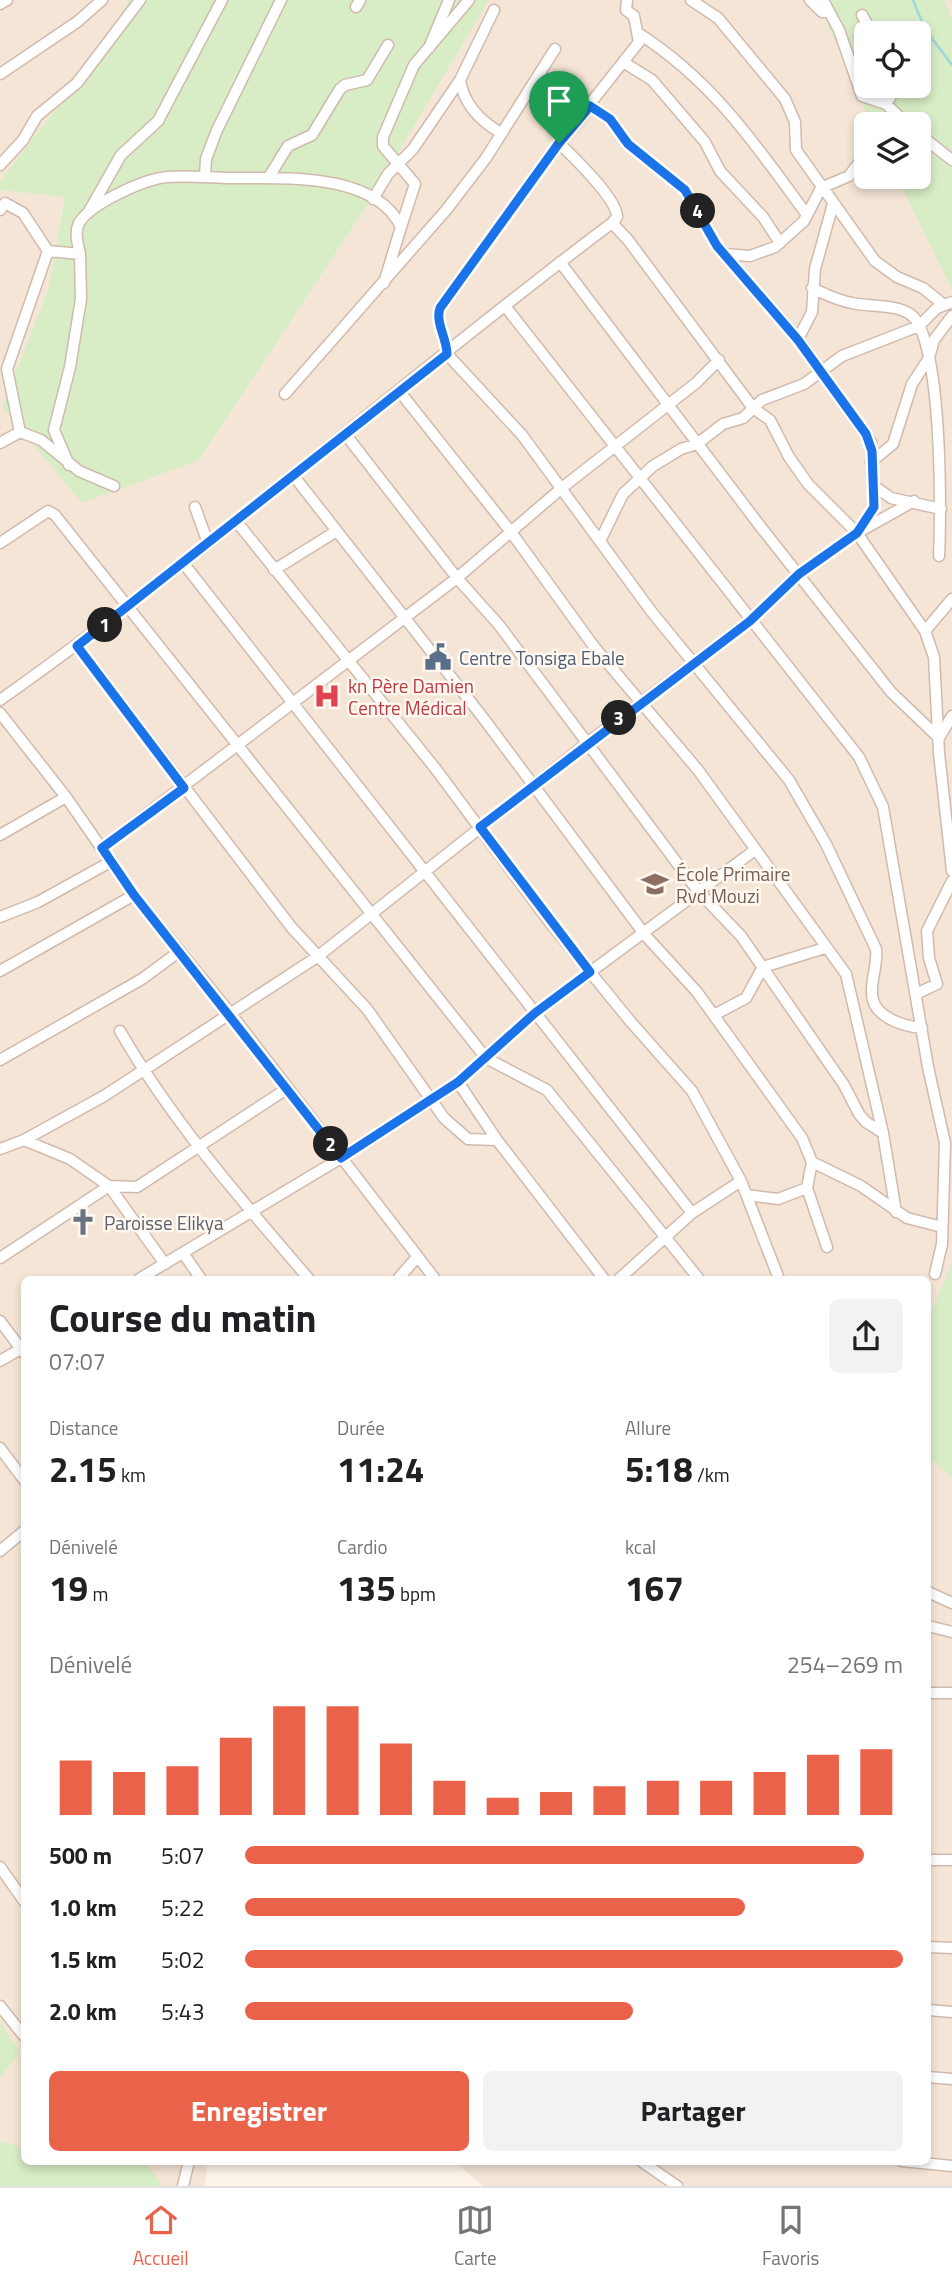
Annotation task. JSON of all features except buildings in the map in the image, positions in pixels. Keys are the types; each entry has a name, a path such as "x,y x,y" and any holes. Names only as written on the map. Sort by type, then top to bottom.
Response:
{"street":[{"path":"0,4 7,0"},
{"path":"0,74 77,22 102,0"},
{"path":"0,165 23,140 37,116 77,83 140,0"},
{"path":"88,214 121,155 158,121 222,0"},
{"path":"205,176 206,159 217,130 281,0"},
{"path":"427,54 449,0"},
{"path":"384,283 415,184 383,146 383,137 414,65 427,54 469,0"},
{"path":"627,0 626,10 634,16 639,42 559,143 440,308 439,322 446,337 447,354 522,435 694,663 789,780 826,844 876,949 878,960 872,990 875,1002 892,1022 922,1028"},
{"path":"691,0 718,18 785,99 795,122 796,150 879,267 948,304"},
{"path":"810,0 822,12 830,11"},
{"path":"823,0 843,38 862,96 886,104 892,112"},
{"path":"373,199 397,163 413,149 460,80 494,10"},
{"path":"862,15 865,21"},
{"path":"638,33 672,54 721,100 807,215"},
{"path":"269,177 288,146 312,135 341,87 367,80 388,45"},
{"path":"285,394 447,209 501,133 555,49"},
{"path":"624,62 652,80 705,142 720,171 763,217 780,243"},
{"path":"460,80 462,96 470,108 501,133"},
{"path":"886,104 890,98"},
{"path":"590,106 610,119 628,144 685,190 723,253 798,340 866,434 870,442 874,507 857,533"},
{"path":"0,700 130,607 612,223 617,217 614,206 595,180 559,143"},
{"path":"931,143 952,160"},
{"path":"723,253 750,256 763,253 780,243 807,215 821,188 849,176 854,169"},
{"path":"69,465 54,430 70,367 81,299 80,254 76,232 80,222 107,200 143,183 165,177 317,180 373,199 393,213 401,227"},
{"path":"2,204 23,213 48,251"},
{"path":"798,340 811,312 812,288 833,204"},
{"path":"612,223 753,408 771,420 789,457 808,484 857,533 925,631 934,657 952,871"},
{"path":"48,251 80,254"},
{"path":"20,432 7,369 48,251"},
{"path":"560,262 697,444 891,692 939,738"},
{"path":"812,288 849,303 904,312 919,326 927,343 929,358 941,509 939,556"},
{"path":"600,541 623,494 638,477 681,449 697,444 723,425 743,418 770,397 794,389 858,347 919,326 937,308 948,304"},
{"path":"506,306 859,757 883,807 945,1143 941,1259 936,1274"},
{"path":"871,462 893,444 912,384 929,358 934,340 952,316"},
{"path":"102,848 457,578 563,487 668,405 719,360"},
{"path":"400,391 511,532 639,703 698,770 849,982 883,1132 896,1212"},
{"path":"0,443 20,432 41,440 69,465 114,486"},
{"path":"346,435 457,578 499,625 698,891 741,936 844,1085 859,1114 866,1122 883,1132"},
{"path":"293,475 534,785 645,935 715,1015 802,1138 812,1162 807,1188 827,1247"},
{"path":"874,485 884,495 941,509"},
{"path":"0,1149 24,1140 142,1070 317,957 586,744 750,621 799,574 857,533 914,501"},
{"path":"195,507 208,543"},
{"path":"0,543 48,511 68,530 486,1058 547,1090 697,1276"},
{"path":"236,521 480,827 590,972 692,1091 741,1181 778,1276"},
{"path":"274,570 335,532"},
{"path":"184,564 348,770 423,873 692,1213"},
{"path":"925,631 952,599"},
{"path":"77,646 317,957 367,1009 430,1101 457,1133 478,1142 497,1140"},
{"path":"0,713 66,797 134,895 231,1014 433,1276"},
{"path":"939,738 952,716"},
{"path":"0,835 66,797"},
{"path":"144,1276 250,1210 341,1158 458,1082 535,1013 645,935 698,891 755,850"},
{"path":"0,917 38,902 112,861"},
{"path":"916,994 937,984 929,958 927,931 952,881"},
{"path":"0,971 134,895"},
{"path":"715,1015 746,998 763,967 825,947"},
{"path":"0,1060 142,979 180,951"},
{"path":"120,1031 142,1070 250,1210 306,1276"},
{"path":"458,1082 497,1140 602,1276"},
{"path":"0,1258 109,1186 136,1187 288,1088"},
{"path":"24,1140 70,1159 109,1186 165,1264"},
{"path":"812,1162 861,1186 896,1212 942,1227"},
{"path":"622,1276 692,1213 741,1181"},
{"path":"747,1195 778,1199 807,1188"},
{"path":"183,1253 199,1276"},
{"path":"401,1276 417,1257"},
{"path":"0,1321 21,1346"},
{"path":"0,1361 21,1351"},
{"path":"0,1448 21,1476"},
{"path":"0,1551 21,1534"},
{"path":"931,1594 952,1604"},
{"path":"931,1627 952,1632"},
{"path":"931,1693 952,1693"},
{"path":"931,1860 952,1860"},
{"path":"0,1867 21,1897"},
{"path":"931,1947 952,1948"},
{"path":"0,2007 21,2032"},
{"path":"931,2010 952,2012"},
{"path":"931,2077 952,2079"},
{"path":"931,2164 952,2166"},
{"path":"183,2186 187,2165"},
{"path":"647,2165 677,2186"}],"shaded area":[{"path":"0,0 128,0 114,32 0,181"},
{"path":"489,0 952,0 952,2186 483,2186 459,2165 931,2165 931,1276 21,1276 21,2165 207,2165 205,2186 0,2186 0,190 65,196 48,289 2,407 199,460 366,207"}],"green space":[{"path":"128,0 489,0 366,207 199,460 82,503 2,407 48,289 65,197 0,190 0,181 114,33"},
{"path":"817,0 944,0 952,20 952,290 903,189 931,189 931,112 866,112 860,98 931,98 931,21 854,21 854,85"},
{"path":"952,1262 952,1478 931,1459 931,1313"},
{"path":"0,2023 20,2052 0,2078"},
{"path":"0,2142 21,2146 21,2165 147,2165 163,2186 0,2186"}],"waterway":[{"path":"913,0 925,29 952,65"}],"place":[{"name":"Centre Tonsiga Ebale","path":"438,657"},
{"name":"kn Père Damien Centre Médical","path":"327,696"},
{"name":"École Primaire Rvd Mouzi","path":"655,884"},
{"name":"Paroisse Elikya","path":"83,1222"}],"route":[{"path":"590,106 610,119 628,144 685,190 717,246 798,340 866,434 872,451 874,507 857,533 799,574 750,621 639,703 480,827 590,972 535,1013 458,1082 341,1158 231,1014 134,895 102,848 184,788 77,646 130,607 264,497 447,354 446,337 439,322 440,308 559,143 590,106"}]}
